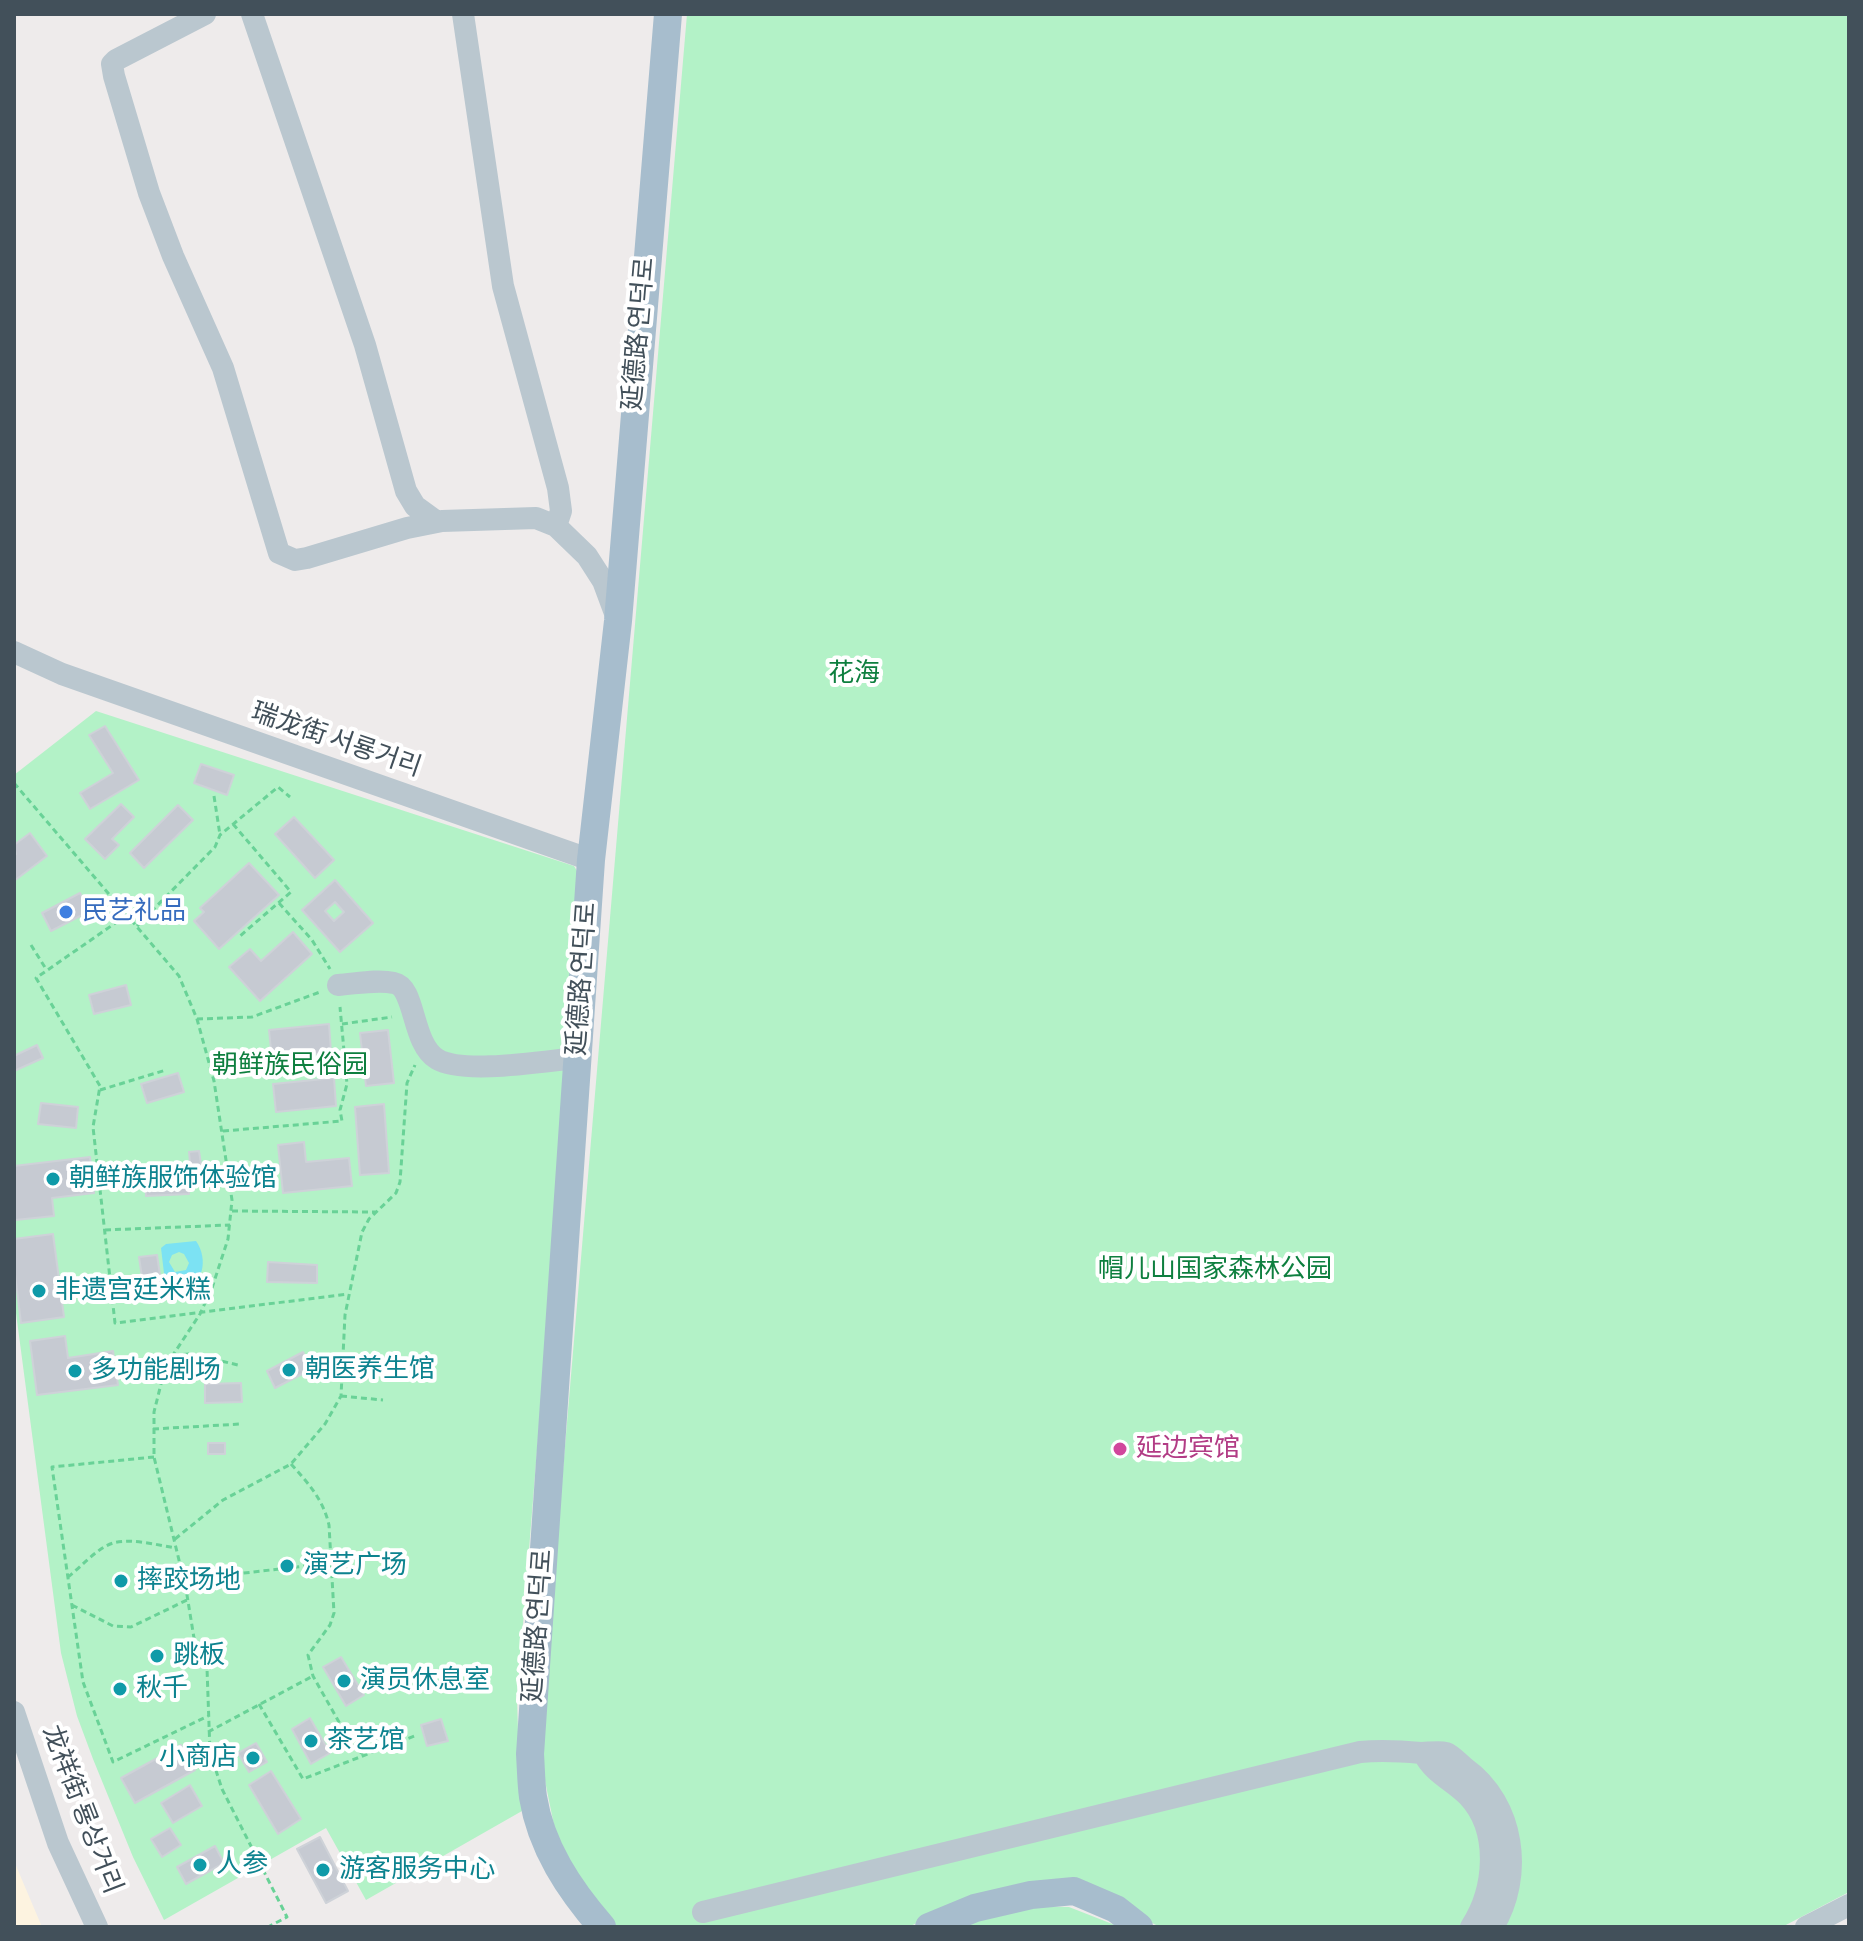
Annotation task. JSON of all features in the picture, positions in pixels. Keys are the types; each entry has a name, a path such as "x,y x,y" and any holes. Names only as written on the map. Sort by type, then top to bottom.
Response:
{"main road":[{"name":"延德路 연덕로","path":"602,1927 553,1860 533,1797 530,1754 591,860 618,621 668,14"},
{"path":"929,1927 975,1908 1031,1895 1074,1891 1116,1909 1139,1927"}],"street":[{"path":"205,14 112,64 149,193 173,256 223,368 279,553 295,560 307,558 437,522 536,518 556,526 572,539 603,581 618,621"},
{"path":"252,14 365,345 406,491 415,506 437,522"},
{"path":"463,14 503,286 558,488 561,511 556,526"},
{"name":"瑞龙街 서룡거리","path":"14,652 62,674 591,860"},
{"name":"瑞龙街 서룡거리","path":"14,666 62,674"},
{"path":"338,985 393,982 403,987 408,995 417,1034 425,1048 437,1059 455,1065 577,1058"},
{"name":"龙祥街 룡상거리","path":"14,1712 58,1843 97,1927"},
{"path":"703,1912 1360,1752 1387,1750 1445,1753 1471,1772 1489,1791 1501,1812 1509,1836 1512,1865 1504,1910 1493,1927"},
{"path":"1423,1753 1432,1768 1457,1785 1471,1800 1487,1834 1491,1858 1489,1885 1481,1911 1471,1927"},
{"path":"1806,1927 1849,1905"}],"path":[{"path":"14,783 179,976 197,1019 214,1081 232,1200 228,1239 200,1314 173,1355 161,1384 154,1412 154,1457 184,1580 194,1638 207,1668 210,1752 222,1789 287,1917 268,1927"},
{"path":"137,926 215,847 220,835 233,824 278,787 290,797"},
{"path":"214,796 220,835"},
{"path":"233,824 291,892 240,936"},
{"path":"223,1131 342,1121 340,1110 347,1084 338,985 312,940 279,903"},
{"path":"127,915 36,978 96,1075 100,1090 93,1127 115,1323 348,1294"},
{"path":"31,945 46,969"},
{"path":"197,1019 252,1017 338,985"},
{"path":"342,1024 411,1015"},
{"path":"174,1540 223,1500 291,1464 325,1424 341,1396 348,1294 362,1232 376,1212 396,1193 400,1182 407,1083 425,1048"},
{"path":"100,1090 166,1070"},
{"path":"231,1211 376,1212"},
{"path":"105,1230 230,1225"},
{"path":"173,1355 191,1354 238,1365"},
{"path":"341,1396 383,1400"},
{"path":"153,1429 241,1424"},
{"path":"154,1457 52,1467 83,1682 113,1762 208,1716"},
{"path":"291,1464 317,1494 326,1511 334,1613 330,1625 308,1655 313,1676 353,1747 363,1754"},
{"path":"68,1577 113,1543 125,1541 176,1548"},
{"path":"184,1580 331,1562"},
{"path":"150,1568 180,1565"},
{"path":"72,1605 113,1626 131,1627 187,1600"},
{"path":"208,1732 313,1676"},
{"path":"259,1704 303,1779 417,1735"}],"shaded area":[{"path":"14,1861 42,1927 14,1927"}],"green space":[{"name":"帽儿山国家森林公园","path":"687,14 1849,14 1849,1892 1782,1927 1160,1927 1089,1891 992,1890 908,1927 610,1927 559,1850 539,1751"},
{"name":"朝鲜族民俗园","path":"96,711 574,866 583,881 517,1698 518,1731 529,1807 366,1900 326,1828 164,1920 133,1857 93,1759 77,1716 61,1653 14,1298 14,775"},
{"path":"1032,1906 1069,1907 1120,1927 963,1927 974,1921"}],"water":[{"path":"196,1241 200,1248 202,1271 195,1284 182,1293 166,1290 161,1248 166,1244","holes":["179,1252 189,1263 186,1270 175,1272 169,1262 172,1255"]}],"building":[{"path":"105,726 139,780 90,809 80,793 113,773 89,735"},
{"path":"201,764 234,775 227,795 194,783"},
{"path":"121,804 134,817 112,839 119,845 105,859 85,839"},
{"path":"178,805 193,820 144,868 130,853"},
{"path":"294,817 334,860 315,878 275,834"},
{"path":"30,833 47,856 14,881 14,845"},
{"path":"249,863 279,895 219,949 194,921 204,912 200,908"},
{"path":"335,880 373,923 340,952 302,910","holes":["335,902 344,912 334,921 325,911"]},
{"name":"民艺礼品","path":"80,893 90,911 51,931 42,913"},
{"path":"293,932 312,954 260,1001 229,967 250,949 261,961"},
{"path":"126,985 131,1005 94,1014 89,995"},
{"path":"329,1024 331,1052 272,1059 269,1030"},
{"path":"388,1030 394,1083 366,1086 360,1033"},
{"path":"37,1045 43,1058 14,1071 14,1056"},
{"path":"178,1073 184,1092 147,1103 141,1084"},
{"path":"334,1078 336,1106 276,1112 273,1084"},
{"path":"41,1103 78,1107 76,1128 38,1124"},
{"path":"384,1104 389,1173 360,1175 355,1107"},
{"path":"304,1142 306,1162 349,1158 352,1186 283,1193 278,1145"},
{"path":"199,1151 202,1171 191,1172 189,1152"},
{"name":"朝鲜族服饰体验馆","path":"90,1157 94,1193 52,1198 54,1216 15,1220 14,1166"},
{"path":"188,1171 189,1194 146,1196 145,1173"},
{"name":"非遗宫廷米糕","path":"53,1234 64,1317 21,1323 14,1239"},
{"path":"157,1255 161,1282 143,1284 139,1257"},
{"path":"268,1262 317,1265 317,1283 267,1282"},
{"name":"多功能剧场","path":"65,1336 68,1358 113,1351 118,1385 37,1395 30,1341"},
{"name":"朝医养生馆","path":"303,1352 312,1369 275,1388 267,1371"},
{"path":"241,1383 242,1402 205,1403 205,1384"},
{"path":"208,1443 225,1443 225,1454 208,1454"},
{"name":"演员休息室","path":"341,1657 364,1695 346,1706 323,1667"},
{"name":"茶艺馆","path":"310,1718 330,1753 311,1764 292,1729"},
{"path":"441,1719 448,1741 427,1746 421,1725"},
{"name":"小商店","path":"256,1743 267,1762 249,1772 238,1753"},
{"path":"181,1745 195,1770 135,1803 121,1778"},
{"path":"271,1771 301,1819 278,1834 249,1785"},
{"path":"190,1785 202,1806 173,1823 161,1803"},
{"path":"170,1828 181,1845 162,1857 151,1839"},
{"name":"游客服务中心","path":"320,1837 348,1891 326,1903 297,1849"},
{"name":"人参","path":"215,1846 224,1863 186,1884 177,1867"}],"place":[{"name":"民艺礼品","path":"66,912"},
{"name":"朝鲜族服饰体验馆","path":"53,1179"},
{"name":"非遗宫廷米糕","path":"39,1291"},
{"name":"朝医养生馆","path":"289,1370"},
{"name":"多功能剧场","path":"75,1371"},
{"name":"延边宾馆","path":"1120,1449"},
{"name":"演艺广场","path":"287,1566"},
{"name":"摔跤场地","path":"121,1581"},
{"name":"跳板","path":"157,1656"},
{"name":"演员休息室","path":"344,1681"},
{"name":"秋千","path":"120,1689"},
{"name":"茶艺馆","path":"311,1741"},
{"name":"小商店","path":"253,1758"},
{"name":"人参","path":"200,1865"},
{"name":"游客服务中心","path":"323,1870"}],"park label":[{"name":"花海","path":"854,674"}]}
